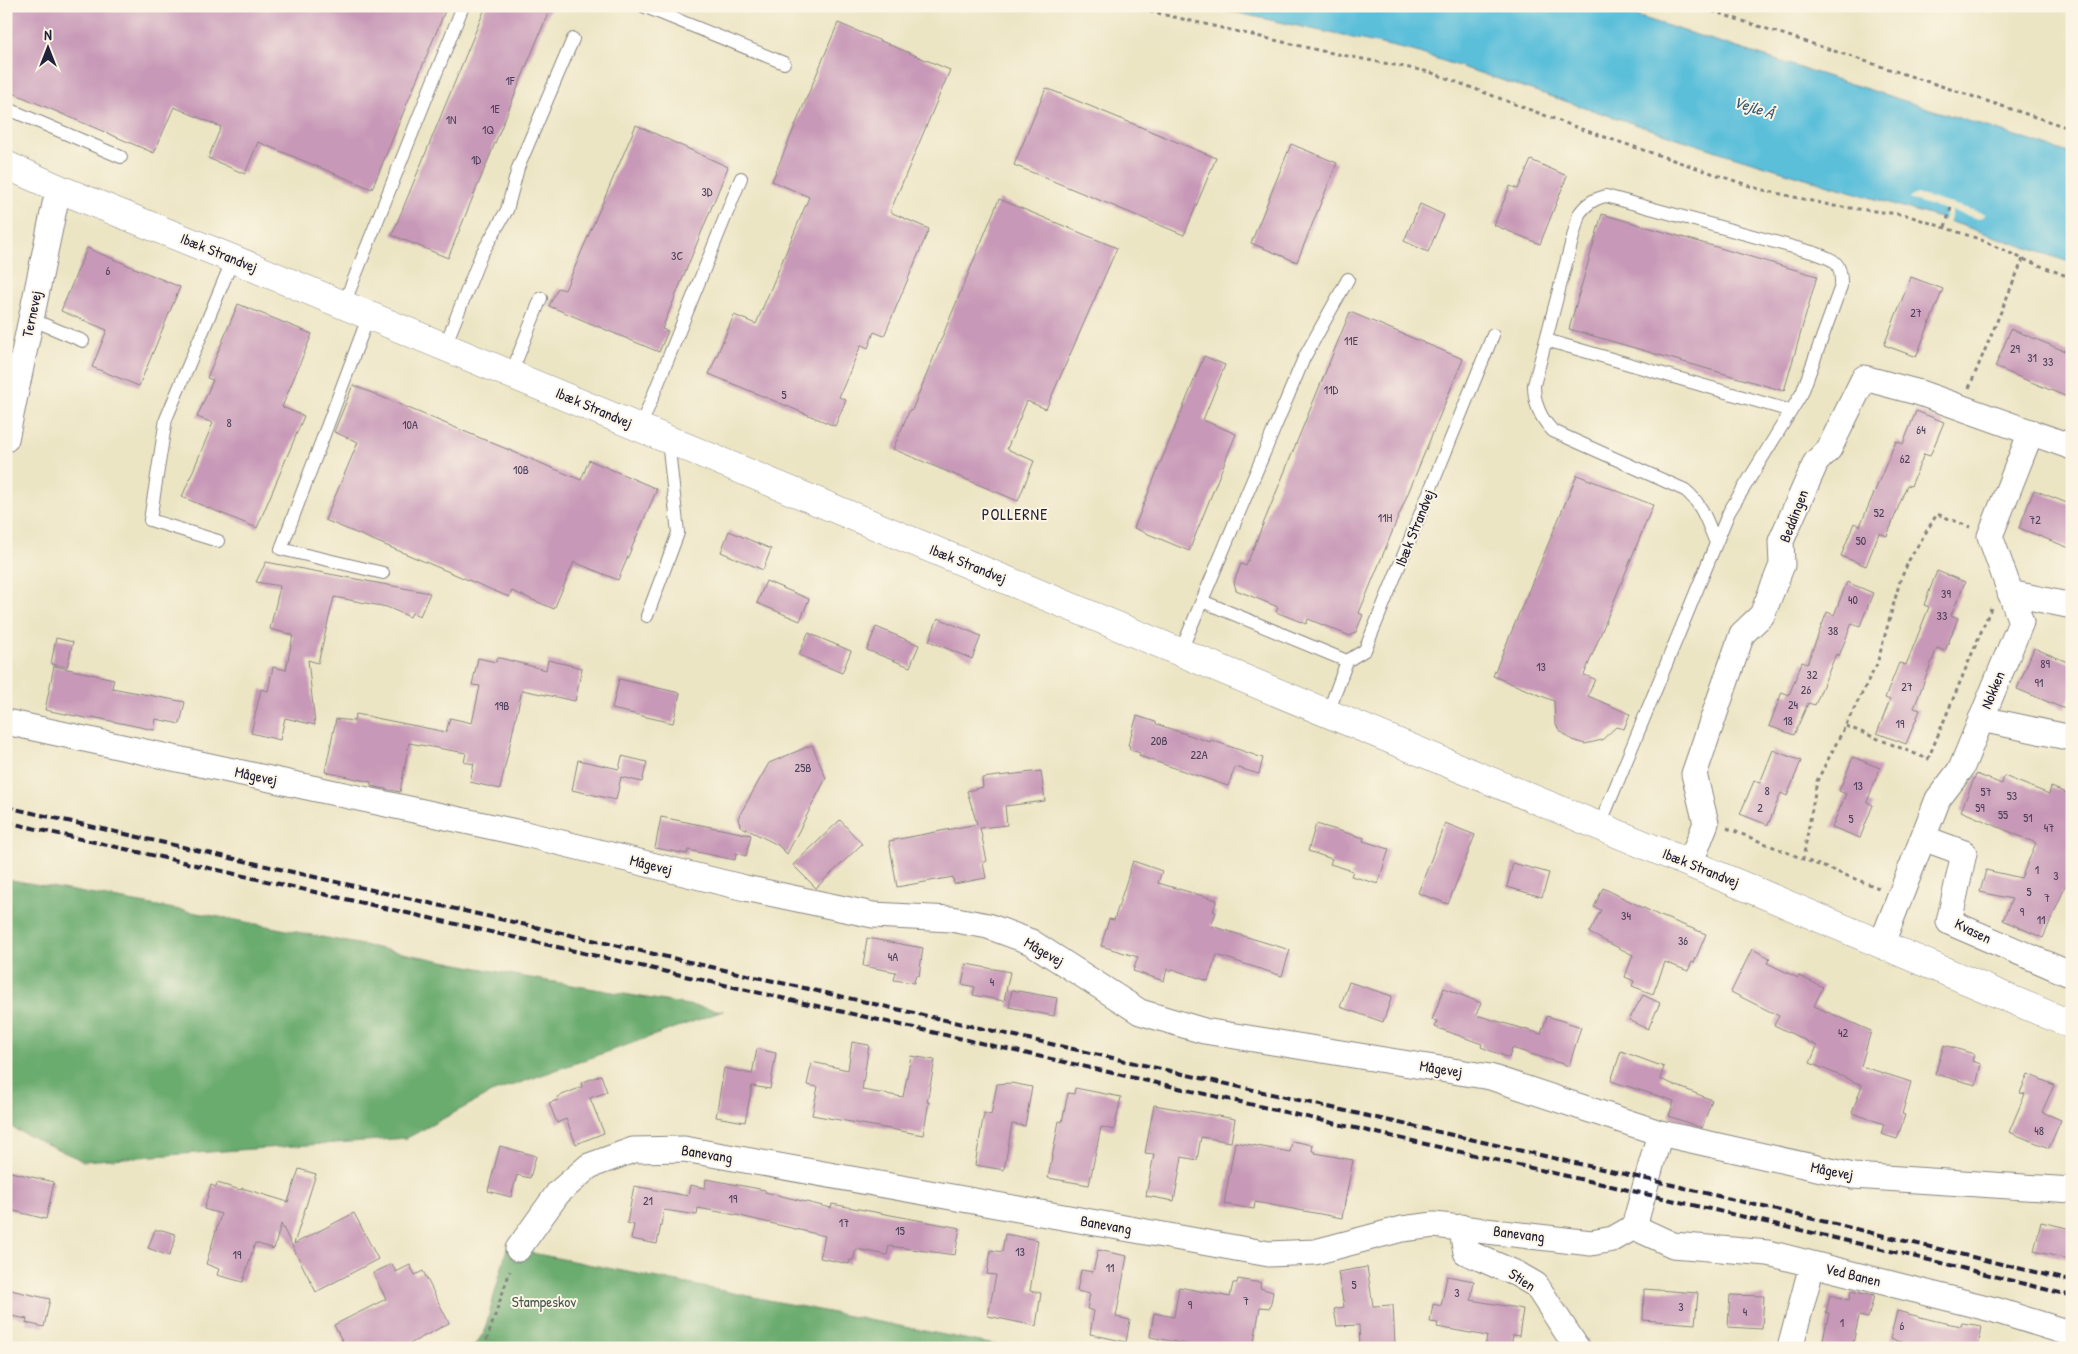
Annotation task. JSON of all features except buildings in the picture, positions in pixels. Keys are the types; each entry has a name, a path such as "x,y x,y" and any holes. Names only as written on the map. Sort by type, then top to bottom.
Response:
{"street":[{"name":"Ibæk Strandvej","path":"6,165 62,190 344,304 1180,653 1882,943 2072,1025"},
{"name":"Ternevej","path":"6,438 55,204 62,190"},
{"name":"Beddingen","path":"1706,823 1694,774 1742,634 1762,615 1782,565 1782,541 1816,462 1829,449 1864,378 1920,393 2072,447"},
{"path":"1990,536 2031,432"},
{"name":"Nokken","path":"1882,943 1938,799 1961,769 2021,622 1990,536"},
{"path":"2010,593 2072,606"},
{"path":"1981,719 2072,738"},
{"name":"Mågevej","path":"6,722 516,832 745,888 873,915 951,919 988,926 1031,942 1140,1012 1195,1029 1490,1077 1660,1133 1853,1176 2072,1190"},
{"path":"1690,864 1706,823"},
{"name":"Kvasen","path":"1923,838 1964,853 1949,922 2072,975"},
{"path":"1634,1227 1660,1133"},
{"name":"Banevang","path":"518,1249 558,1193 589,1166 633,1150 684,1149 1269,1254 1315,1252 1402,1229 1434,1225 1590,1243 1613,1240 1634,1227"},
{"name":"Stien","path":"1461,1227 1466,1252 1517,1274 1536,1285 1576,1348"},
{"name":"Ved Banen","path":"1634,1227 1673,1245 1768,1253 1995,1310 2072,1334"},
{"path":"1790,1348 1812,1265"}],"lane":[{"path":"344,304 463,6"},
{"path":"643,6 784,63"},
{"path":"445,346 481,254 508,210 518,168 574,39"},
{"path":"6,108 121,157"},
{"path":"640,428 741,178"},
{"path":"1599,827 1729,512 1802,393 1841,286 1840,269 1834,260 1606,196 1595,199 1579,214 1534,385 1536,407 1543,421 1553,432 1685,490 1693,496 1702,510 1716,543"},
{"path":"218,541 150,520 166,419 233,259"},
{"path":"1180,653 1304,358 1348,280"},
{"path":"511,374 541,298"},
{"path":"369,315 281,549 383,573"},
{"path":"31,319 83,341"},
{"name":"Ibæk Strandvej","path":"1347,661 1365,650 1493,335"},
{"path":"1546,340 1791,411"},
{"path":"647,616 678,533 668,440"},
{"path":"1202,601 1347,661 1328,713"}],"path":[{"path":"1126,6 1430,72 1581,128 1759,189 1834,206 1906,215 1979,239 2072,278"},
{"path":"1697,6 2072,129"},
{"path":"1945,228 1952,204"},
{"path":"1960,407 2023,259"},
{"path":"1802,859 1817,781 1877,664 1900,581 1909,560 1937,514 1990,536"},
{"path":"1846,726 1928,759 1996,597 2010,593"},
{"path":"1706,823 1723,827 1900,896"},
{"path":"484,1348 518,1249"}],"green space":[{"path":"6,879 231,919 519,976 723,1011 491,1093 407,1138 83,1161 6,1125"},
{"name":"Stampeskov","path":"507,1248 1010,1348 472,1348 484,1333"}],"water":[{"name":"Vejle Å","path":"1206,6 1605,6 2072,154 2072,263 1949,221 1729,155 1413,51"}],"pier":[{"path":"1916,194 1986,214 1979,219 1952,211 1949,224 1943,222 1947,210 1908,199"}],"railway":[{"path":"6,807 1668,1184 2072,1281"},
{"path":"6,822 1624,1189 1942,1263 2072,1296"}],"district":[{"name":"POLLERNE","path":"1015,514"}]}
